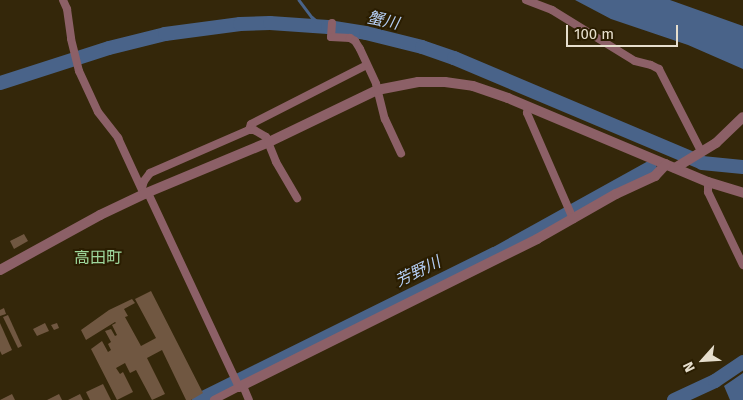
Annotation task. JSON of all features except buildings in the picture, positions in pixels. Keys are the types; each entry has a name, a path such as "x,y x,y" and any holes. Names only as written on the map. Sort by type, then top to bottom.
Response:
{"street":[{"path":"63,0 68,8 75,53 80,65 79,71 98,112 118,138 235,378 249,400"},
{"path":"526,0 552,10 635,61 651,65 659,70 700,152"},
{"path":"332,23 332,36 355,41 367,65 377,90 385,119 401,153"},
{"path":"249,130 251,124 367,65"},
{"path":"0,270 145,192 268,142 377,90 418,82 445,82 473,86 675,164 708,182 743,193"},
{"path":"528,107 527,113 573,218"},
{"path":"214,400 482,268 616,194 700,152 723,138 743,116"},
{"path":"145,192 144,181 150,173 249,130 262,133 297,198"},
{"path":"708,182 708,192 743,265"}],"water":[{"path":"575,0 670,0 743,26 743,69 688,45 611,19"},
{"path":"743,373 743,400 730,400 724,386"}],"waterway":[{"path":"299,0 312,17 324,27"},
{"name":"蟹川","path":"0,83 109,48 165,34 240,24 270,23 328,27 366,33 422,47 454,58 702,163 743,167"},
{"name":"芳野川","path":"199,400 495,254 650,168"},
{"path":"674,400 715,381 743,362"}],"district":[{"name":"高田町","path":"98,258"}]}
